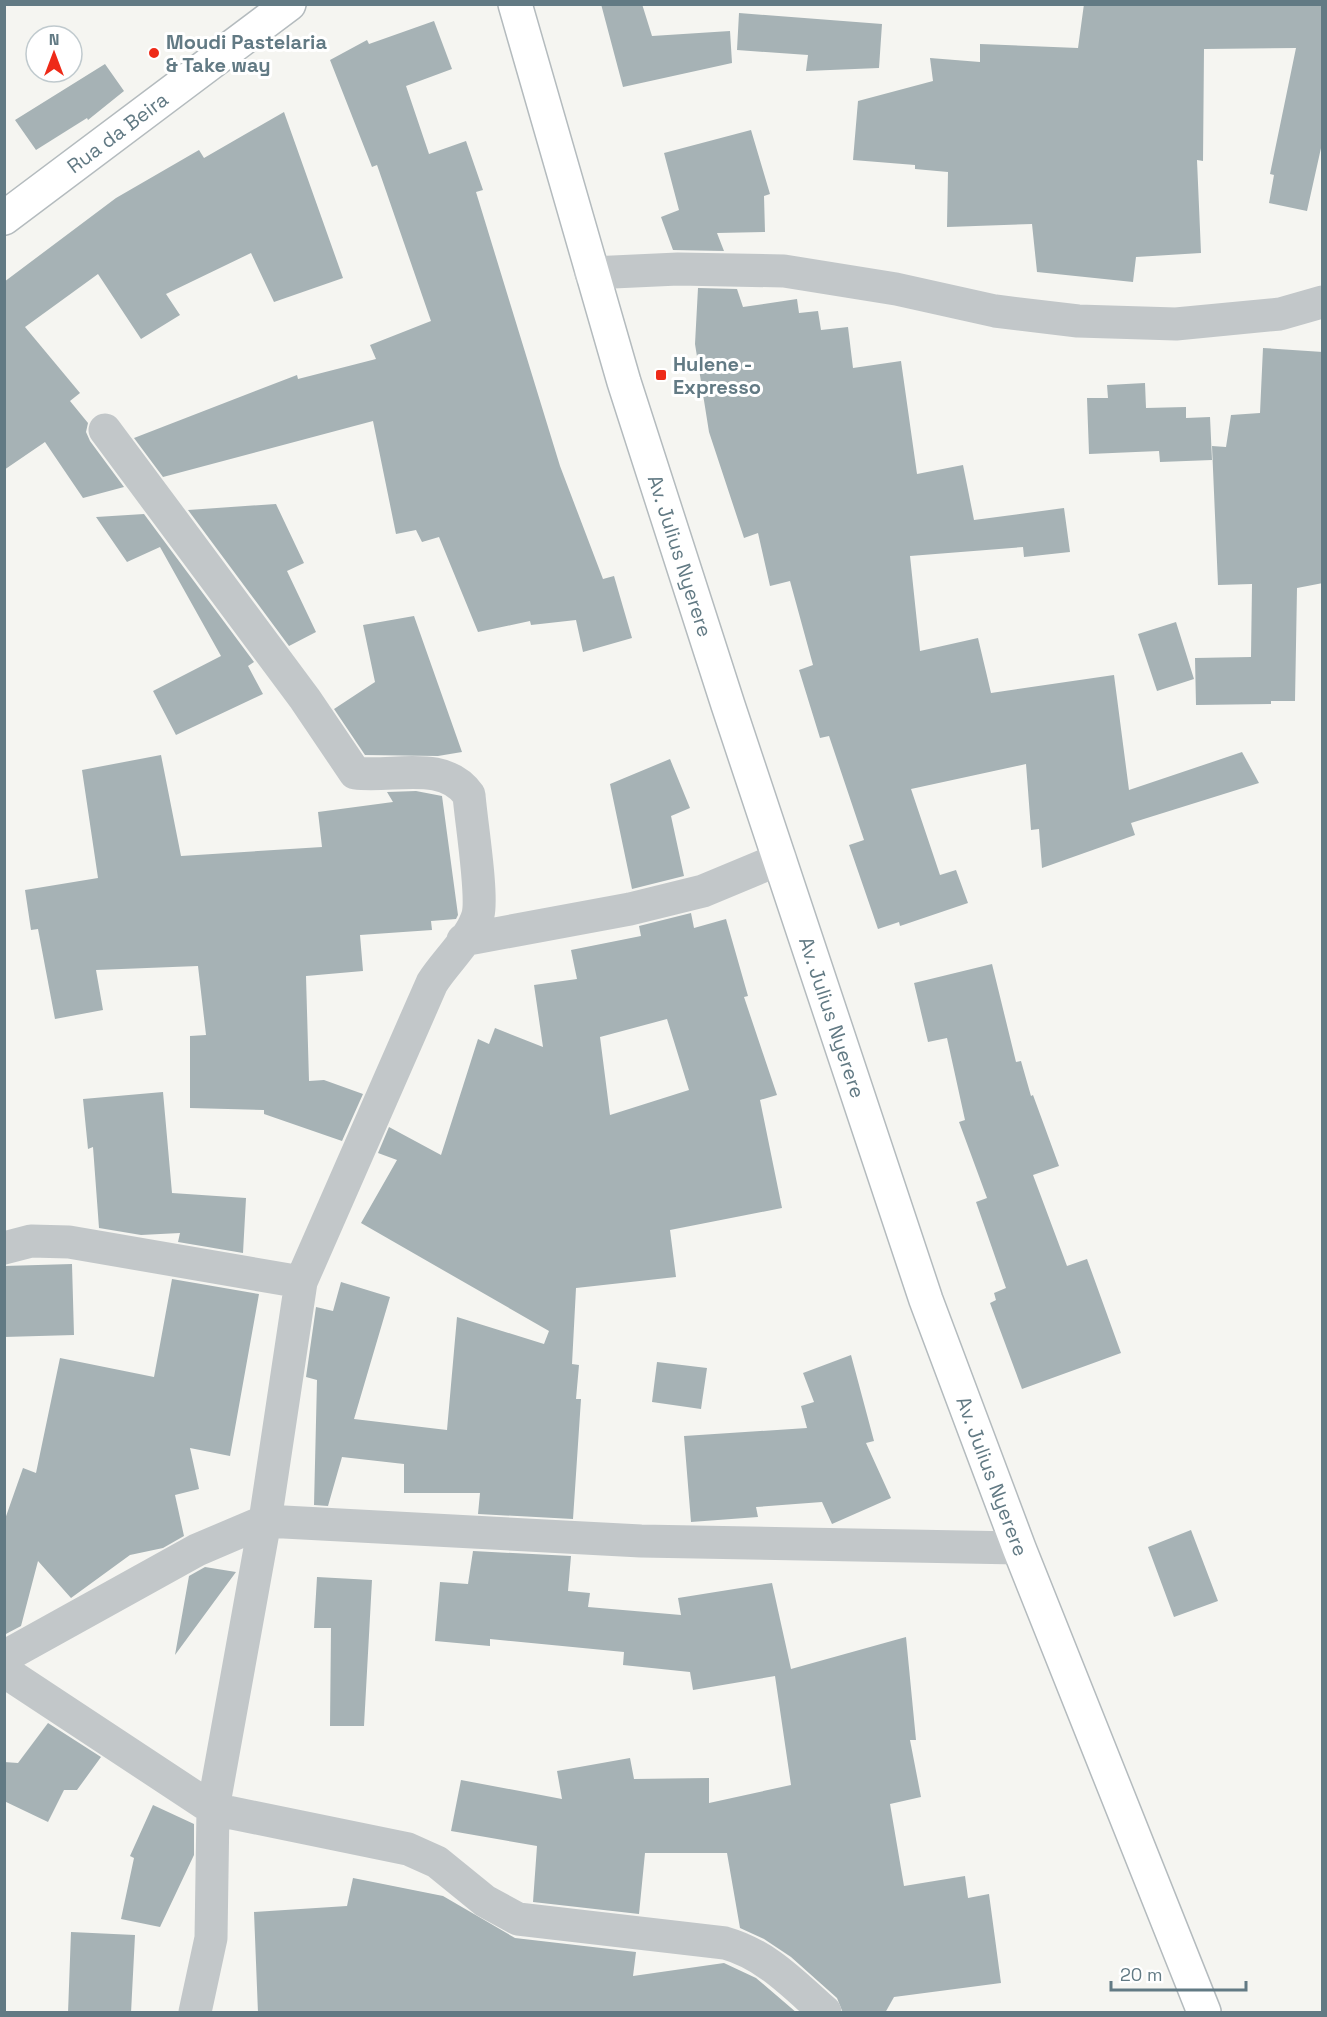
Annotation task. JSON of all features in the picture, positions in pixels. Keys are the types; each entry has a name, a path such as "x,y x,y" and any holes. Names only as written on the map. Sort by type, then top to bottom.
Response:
{"main road":[{"name":"Rua da Beira","path":"4,218 289,4"},
{"name":"Av. Julius Nyerere","path":"515,4 624,382 926,1300 1019,1548 1204,2013"},
{"path":"530,4 535,75"}],"street":[{"path":"591,273 678,269 784,271 896,289 995,311 1078,321 1176,324 1280,314 1323,302"},
{"path":"105,430 305,699 355,773 423,773 442,775 459,782 469,795 478,896 478,915 464,940 432,983 301,1282 266,1521 213,1809 211,1938 195,2013"},
{"path":"464,940 630,909 703,891 780,859"},
{"path":"4,1248 31,1241 69,1242 301,1282"},
{"path":"4,1658 197,1550 266,1521 641,1541 1019,1548"},
{"path":"4,1671 213,1809 408,1849 437,1862 485,1901 518,1919 725,1943 748,1950 770,1962 825,2013"}],"building":[{"path":"601,4 642,4 652,36 730,31 732,63 623,87"},
{"path":"1084,4 1323,4 1323,139 1307,211 1269,203 1274,175 1270,174 1296,48 1204,49 1203,161 1197,160 1201,253 1136,257 1133,282 1037,272 1032,224 947,227 948,172 915,169 915,165 853,160 858,101 933,81 930,58 980,62 980,44 1078,48"},
{"path":"739,13 882,24 879,68 806,71 808,55 737,50"},
{"path":"434,21 452,69 406,86 429,154 466,141 483,190 476,192 560,466 603,579 614,576 632,638 583,652 576,620 531,625 530,621 478,632 439,537 422,542 416,530 396,534 373,421 163,477 134,438 297,375 298,379 376,359 370,345 431,321 377,165 372,167 330,60 367,40 369,44"},
{"path":"105,64 124,91 88,120 87,118 36,150 15,120 73,84 84,84 84,77"},
{"path":"284,112 343,278 274,302 251,253 166,294 180,315 141,339 98,274 25,327 80,393 70,401 88,423 86,432 90,441 124,487 83,498 45,442 4,470 4,282 116,198 199,150 204,158"},
{"path":"751,130 770,194 764,196 765,232 717,233 724,251 673,250 661,217 679,210 664,153"},
{"path":"698,288 737,289 743,307 797,299 799,313 818,311 821,330 848,327 853,368 901,361 917,474 963,465 974,520 1064,508 1070,552 1024,557 1023,547 910,556 920,651 978,638 991,693 1114,675 1129,790 1242,752 1259,783 1131,823 1135,835 1042,868 1039,829 1031,830 1026,764 911,789 940,875 956,870 968,903 900,926 899,922 878,929 849,845 864,840 829,736 820,738 799,670 813,665 790,581 770,586 758,533 744,538 709,432 695,344"},
{"path":"1263,348 1323,352 1323,583 1297,588 1295,701 1271,701 1271,704 1196,705 1195,658 1251,657 1252,584 1218,585 1212,446 1226,447 1231,415 1260,413"},
{"path":"1145,383 1146,408 1186,407 1186,418 1210,417 1212,460 1160,462 1159,451 1089,454 1087,398 1108,398 1107,385"},
{"path":"276,504 304,563 287,571 316,632 289,646 188,510"},
{"path":"144,514 254,662 248,666 263,694 176,735 153,691 221,656 160,547 127,562 96,517"},
{"path":"414,616 462,752 438,756 365,755 334,709 375,682 363,625"},
{"path":"1176,622 1194,679 1157,691 1138,634"},
{"path":"161,755 181,856 322,847 318,812 393,802 387,792 416,791 442,796 458,915 456,919 431,921 432,930 360,935 363,971 306,976 309,1081 324,1080 363,1094 342,1141 264,1114 264,1110 190,1108 190,1036 206,1035 198,966 96,970 103,1010 55,1019 38,929 31,930 25,890 98,878 82,770"},
{"path":"670,759 690,808 671,816 684,876 632,889 610,784"},
{"path":"691,913 694,928 726,919 748,996 744,997 777,1095 760,1100 782,1208 670,1230 676,1277 576,1288 572,1364 579,1365 576,1399 581,1399 573,1519 478,1514 480,1493 404,1493 404,1464 342,1457 328,1506 314,1505 317,1380 306,1377 316,1307 333,1311 341,1282 390,1297 354,1419 447,1430 457,1317 544,1344 549,1331 361,1223 397,1160 378,1153 389,1127 441,1155 478,1039 489,1044 495,1028 543,1047 534,985 577,979 571,950 641,936 639,926","holes":["667,1019 689,1090 610,1115 600,1037"]},
{"path":"992,964 1016,1062 1021,1061 1031,1096 1033,1095 1059,1166 1033,1175 1067,1266 1087,1259 1121,1353 1022,1389 990,1303 996,1300 994,1293 1006,1288 976,1202 987,1198 959,1122 965,1120 947,1038 928,1042 914,983"},
{"path":"163,1092 172,1193 246,1198 243,1253 178,1242 180,1233 141,1235 99,1228 93,1147 88,1149 83,1099"},
{"path":"72,1264 74,1335 4,1337 4,1266"},
{"path":"172,1279 259,1294 230,1456 190,1448 199,1489 175,1495 184,1536 163,1548 130,1555 71,1598 38,1561 21,1626 4,1635 4,1522 23,1468 36,1473 60,1358 154,1377"},
{"path":"851,1355 874,1441 866,1443 891,1498 832,1524 822,1502 756,1507 758,1517 691,1522 684,1436 807,1428 801,1406 814,1402 803,1373"},
{"path":"657,1362 707,1368 701,1409 652,1402"},
{"path":"1191,1530 1218,1601 1174,1617 1148,1547"},
{"path":"473,1551 571,1556 568,1591 590,1593 588,1607 681,1615 678,1598 772,1583 791,1669 906,1637 916,1740 910,1740 921,1797 890,1804 904,1886 965,1876 968,1898 989,1894 1001,1983 894,1997 885,2013 843,2013 837,1998 791,1957 764,1939 740,1928 727,1853 645,1853 639,1914 533,1902 537,1846 451,1831 461,1780 562,1799 557,1771 630,1758 634,1779 709,1778 709,1803 791,1785 775,1676 693,1690 690,1672 623,1665 624,1652 490,1639 490,1646 435,1641 440,1582 468,1584"},
{"path":"205,1567 236,1572 175,1655 189,1576"},
{"path":"317,1577 372,1580 364,1726 330,1726 331,1628 314,1628"},
{"path":"48,1723 101,1757 77,1790 64,1790 48,1822 4,1801 4,1762 18,1763"},
{"path":"153,1805 194,1824 194,1855 160,1927 121,1919 134,1858 130,1856"},
{"path":"353,1878 443,1896 515,1938 636,1952 633,1976 724,1963 756,1978 797,2013 258,2013 254,1912 347,1906"},
{"path":"71,1932 135,1935 131,2013 68,2013"}],"place":[{"name":"Moudi Pastelaria & Take way","path":"154,53"},
{"name":"Hulene - Expresso","path":"661,375"}]}
